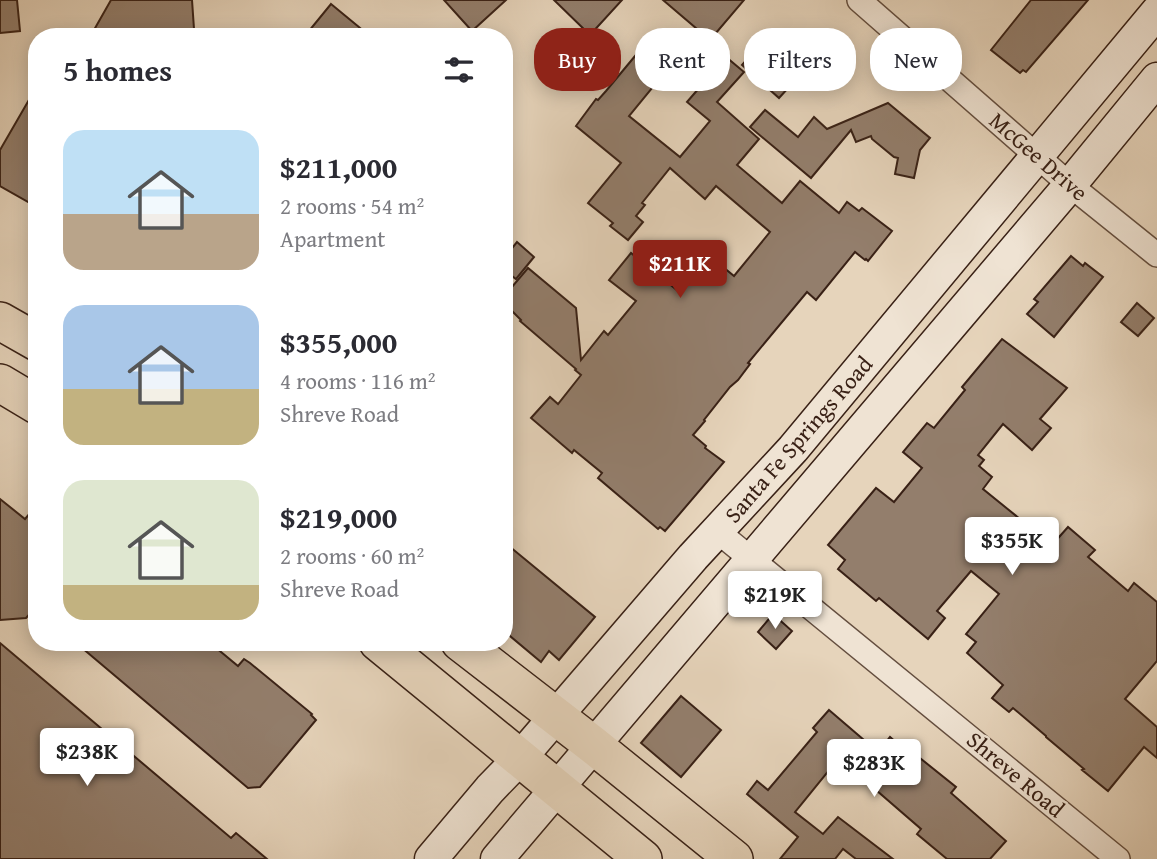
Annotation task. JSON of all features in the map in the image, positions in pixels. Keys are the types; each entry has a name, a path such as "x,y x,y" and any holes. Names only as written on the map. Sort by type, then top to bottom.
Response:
{"main road":[{"name":"Santa Fe Springs Road","path":"431,859 693,557 793,449 1157,12"},
{"name":"Santa Fe Springs Road","path":"497,859 1157,79"},
{"path":"0,321 28,337"},
{"path":"0,383 28,400"},
{"path":"389,651 643,859"},
{"path":"472,651 733,859"}],"street":[{"name":"McGee Drive","path":"859,0 1070,185 1157,255"},
{"name":"Shreve Road","path":"717,531 1118,859"}],"building":[{"path":"0,0 17,0 20,31 0,33"},
{"path":"111,0 192,0 194,28 95,28"},
{"path":"444,0 506,0 475,28 469,28"},
{"path":"554,0 622,0 596,28 583,28"},
{"path":"663,0 744,0 720,28 696,28"},
{"path":"1031,0 1088,0 1026,72 1023,70 1020,73 991,50"},
{"path":"331,4 360,28 311,28"},
{"path":"635,56 635,91 650,91 629,116 680,157 710,121 687,102 697,91 727,91 717,102 759,139 737,165 782,203 800,181 839,213 847,202 859,211 862,208 892,231 868,261 855,252 816,300 807,292 704,420 693,435 724,462 665,531 660,527 658,529 598,478 602,473 574,450 572,453 531,418 550,397 558,404 581,375 513,312 513,286 528,268 576,308 581,360 604,331 608,335 636,301 609,280 631,253 677,290 707,256 734,276 770,232 716,186 705,199 670,168 642,203 645,205 636,216 643,222 628,240 610,226 613,223 588,203 621,163 576,126 596,99 606,91 621,91 621,73"},
{"path":"730,60 744,72 730,88"},
{"path":"771,91 785,91 779,98"},
{"path":"28,102 28,202 0,186 0,150"},
{"path":"888,103 930,138 920,150 914,178 895,174 898,158 871,136 856,142 851,130 811,178 750,127 765,110 798,137 814,117 827,129"},
{"path":"517,242 534,257 516,279 513,277 513,247"},
{"path":"1071,256 1103,277 1054,337 1027,314 1038,302 1034,299"},
{"path":"1137,303 1154,318 1138,336 1121,322"},
{"path":"1002,339 1067,388 1040,419 1051,428 1032,450 1003,424 978,455 984,460 979,466 992,477 983,489 1052,545 1068,527 1095,550 1088,557 1128,591 1134,583 1157,602 1157,661 1125,699 1157,727 1157,758 1144,747 1108,791 1013,708 1009,712 992,698 1003,685 967,653 976,642 966,634 999,594 971,571 937,611 945,618 928,639 879,598 876,601 838,569 845,560 828,545 876,488 894,502 922,468 903,452 927,423 934,428 965,390 962,387"},
{"path":"0,499 25,519 28,516 28,616 0,620"},
{"path":"513,549 595,617 559,660 549,651 541,662 513,639"},
{"path":"773,614 792,631 776,649 758,632"},
{"path":"0,643 231,838 236,833 267,859 0,859"},
{"path":"86,651 220,651 238,666 244,659 250,663 312,714 316,720 260,787 248,788"},
{"path":"681,696 721,730 681,777 641,743"},
{"path":"829,710 878,752 890,737 898,744 900,742 956,787 951,793 1006,841 990,859 947,859 917,834 921,829 839,758 795,812 823,834 838,817 893,859 856,859 843,849 835,859 780,859 798,837 747,794 757,781 768,790 817,732 813,728"}]}
